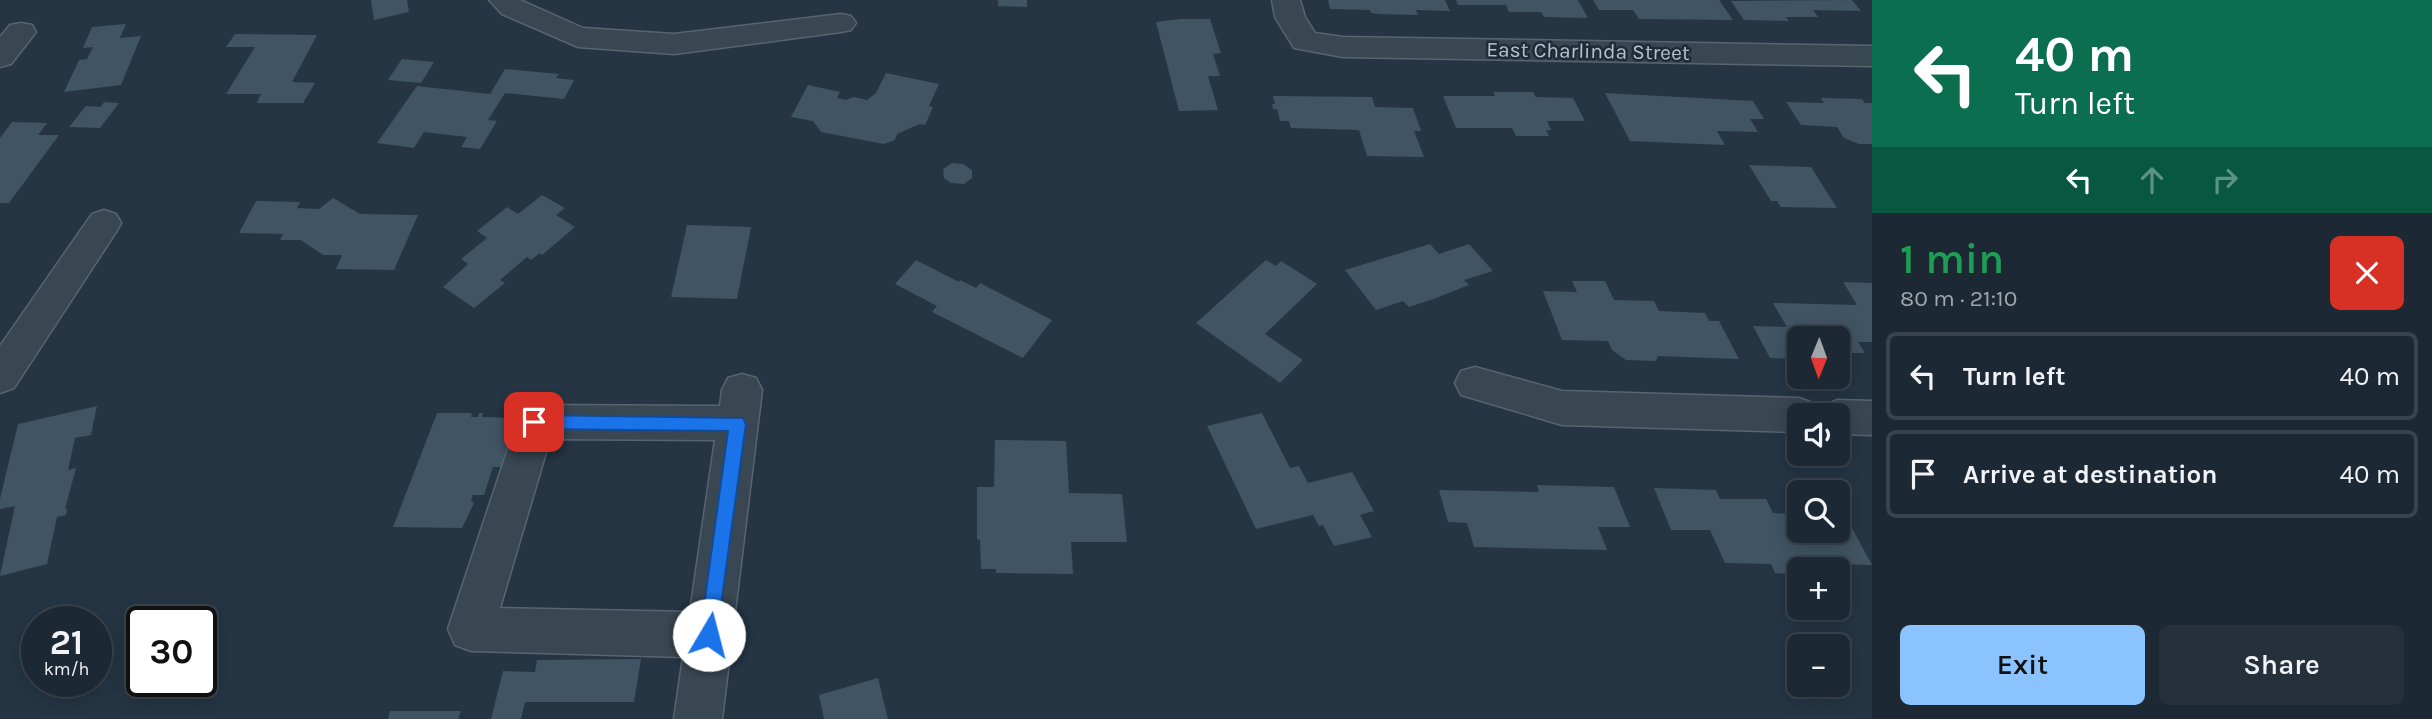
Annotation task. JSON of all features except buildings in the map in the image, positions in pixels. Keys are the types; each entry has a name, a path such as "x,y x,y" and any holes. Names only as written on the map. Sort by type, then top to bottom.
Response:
{"street":[{"path":"503,0 512,8 578,37 674,44 841,23"},
{"name":"East Charlinda Street","path":"1286,0 1290,17 1305,41 1343,47 1872,56"},
{"path":"0,57 11,32"},
{"path":"0,377 104,223"},
{"path":"1475,383 1563,408 1787,415"},
{"path":"698,719 740,407 534,422 471,629 709,635"},
{"path":"1850,417 1872,418"}],"route":[{"path":"534,422 737,424 709,635"}]}
